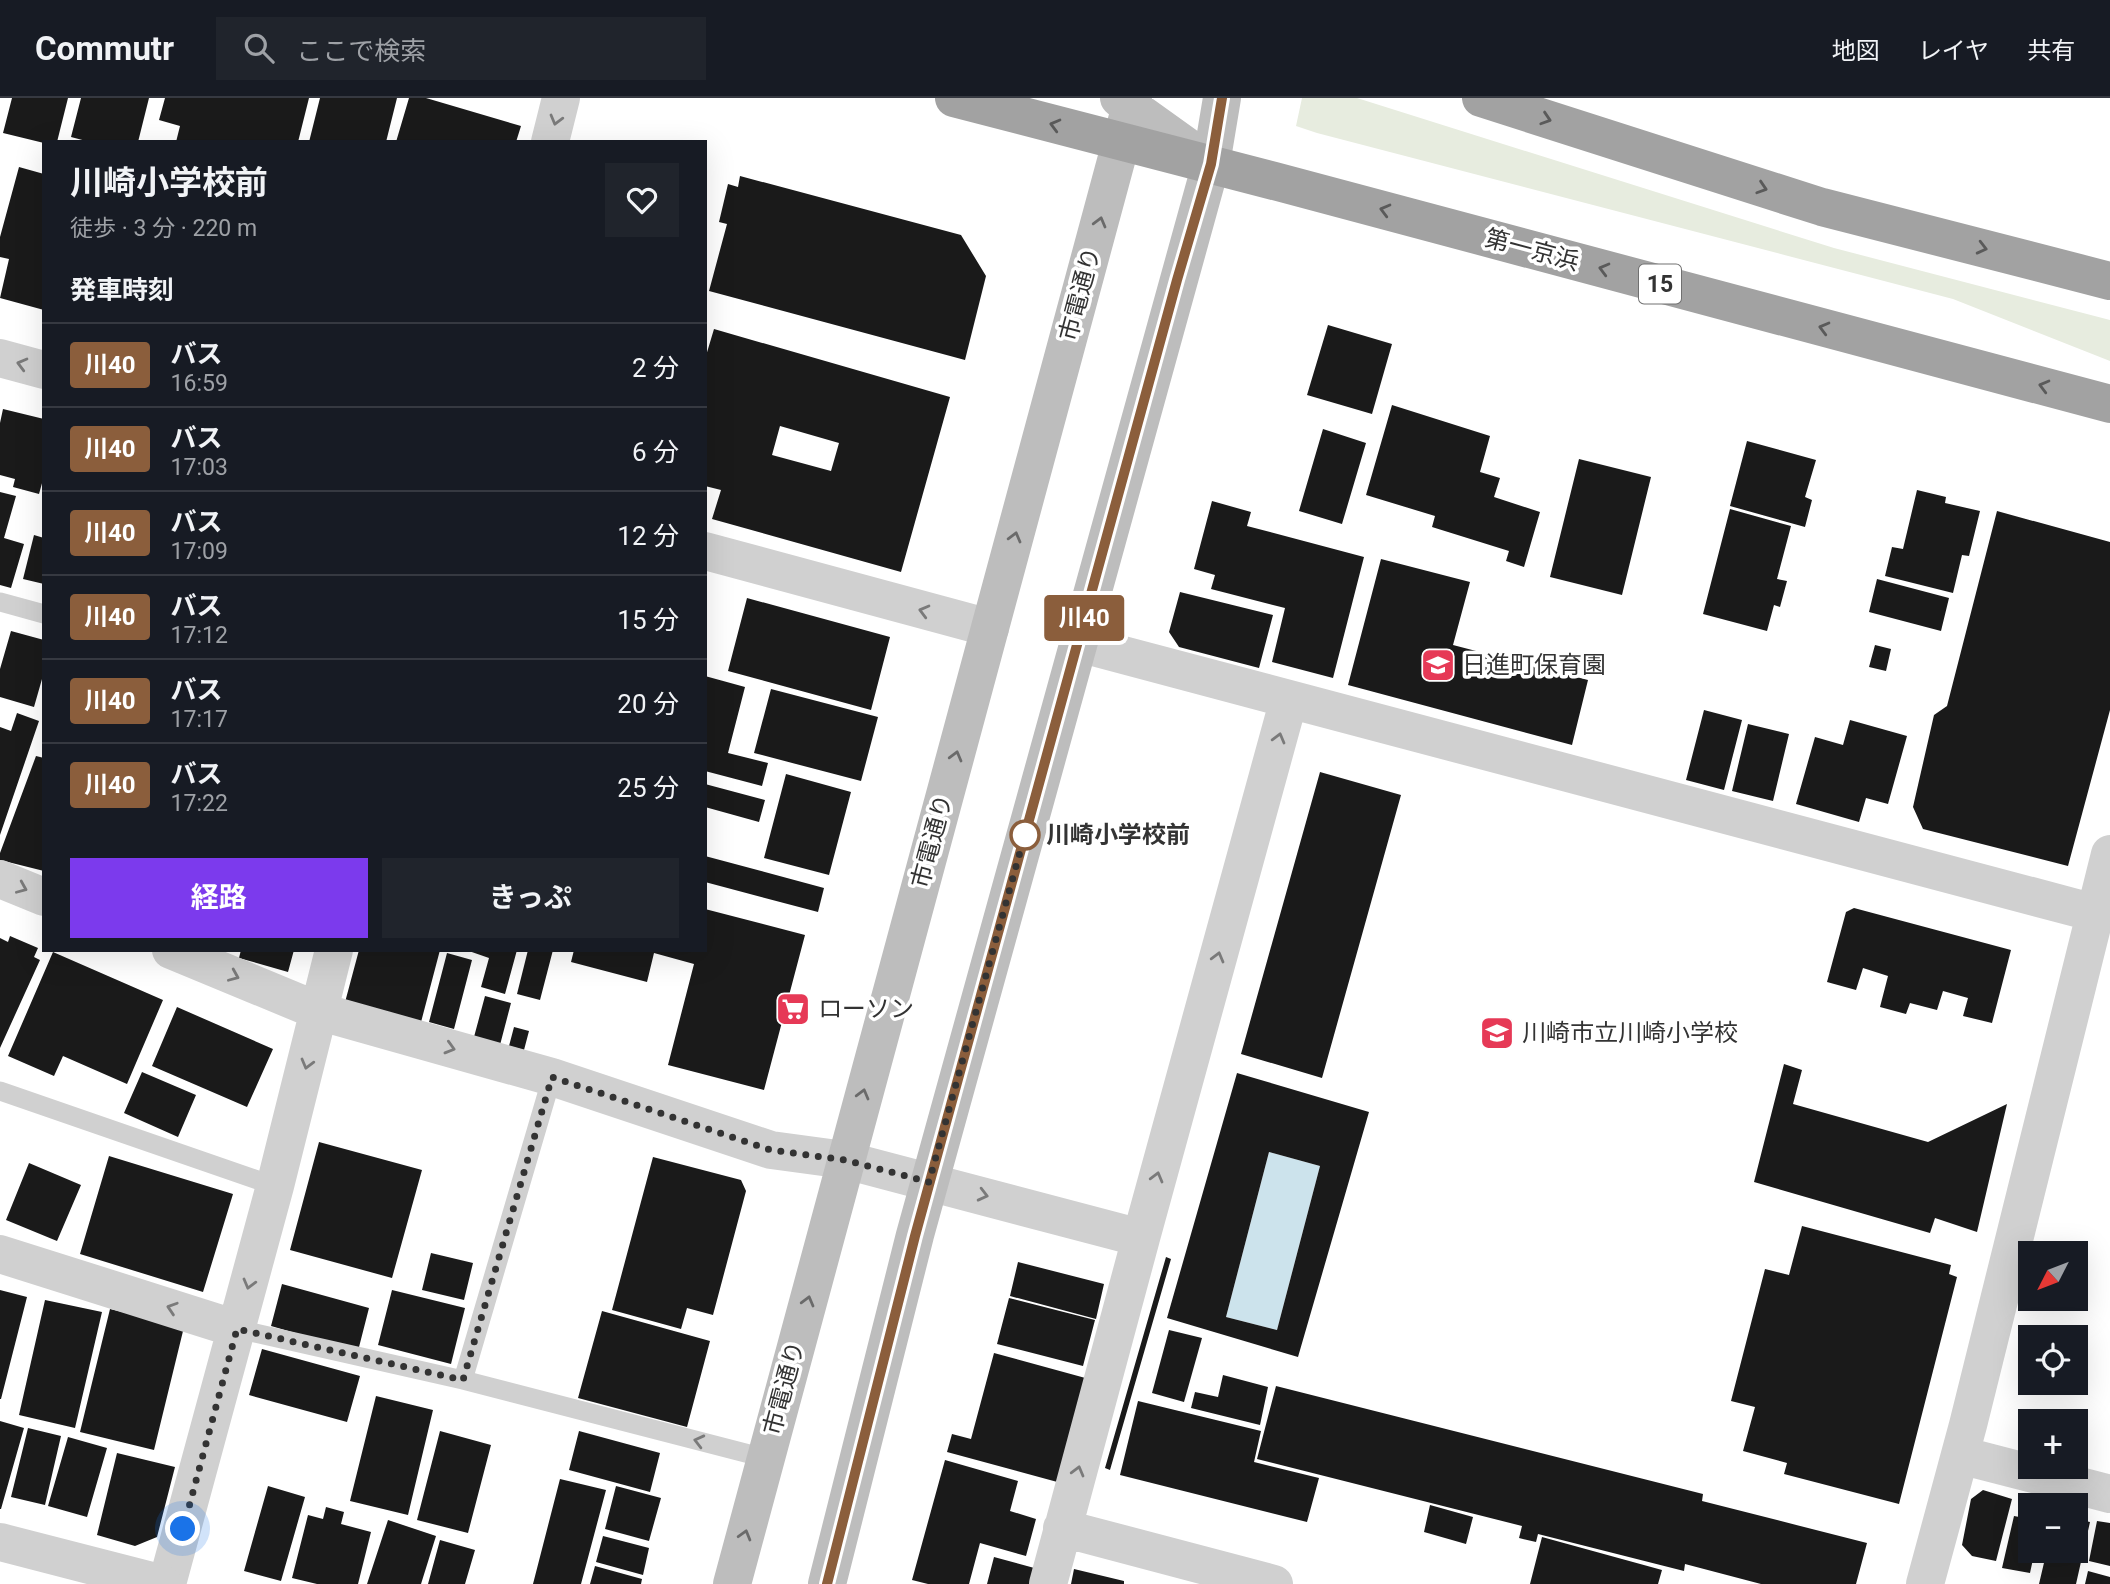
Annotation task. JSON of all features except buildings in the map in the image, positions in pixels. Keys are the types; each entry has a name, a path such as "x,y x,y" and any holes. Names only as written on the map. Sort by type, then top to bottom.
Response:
{"highway":[{"name":"第一京浜","path":"954,98 1126,111 1211,164 2110,404"},
{"path":"1481,98 1822,207 2110,281"}],"main road":[{"path":"827,1584 929,1182 1211,164 1222,98"},
{"name":"市電通り","path":"732,1584 990,628 1126,111"}],"street":[{"path":"550,140 561,98"},
{"path":"0,358 42,369"},
{"path":"707,552 990,628"},
{"path":"1077,643 2095,913"},
{"path":"1048,1584 1140,1238 1289,699"},
{"path":"1925,1584 1961,1455 2110,854"},
{"path":"0,879 42,896"},
{"path":"177,952 320,1012 552,1077 771,1150 845,1160 1140,1238"},
{"path":"0,1542 165,1584 237,1329 334,952"},
{"path":"0,1254 237,1329"},
{"path":"1961,1455 2110,1494"},
{"path":"1062,1528 1274,1584"}],"lane":[{"path":"0,602 42,613"},
{"path":"463,1380 552,1077"},
{"path":"0,1091 275,1186"},
{"path":"237,1329 463,1380 765,1458"}],"shaded area":[{"path":"1302,98 1357,98 1834,248 2110,320 2110,361 1953,299 1317,133 1296,126"}],"water":[{"path":"1269,1152 1320,1166 1277,1330 1226,1317"}],"bus line":[{"name":"川40","path":"827,1584 915,1236 1211,164 1222,98"}],"place":[{"name":"日進町保育園","path":"1438,665"},
{"name":"川崎小学校前","path":"1025,835"},
{"name":"ローソン","path":"793,1009"},
{"name":"川崎市立川崎小学校","path":"1497,1033"}],"route":[{"path":"183,1529 237,1329 463,1380 552,1077 771,1150 845,1160 929,1182 1028,823 1025,835"}]}
